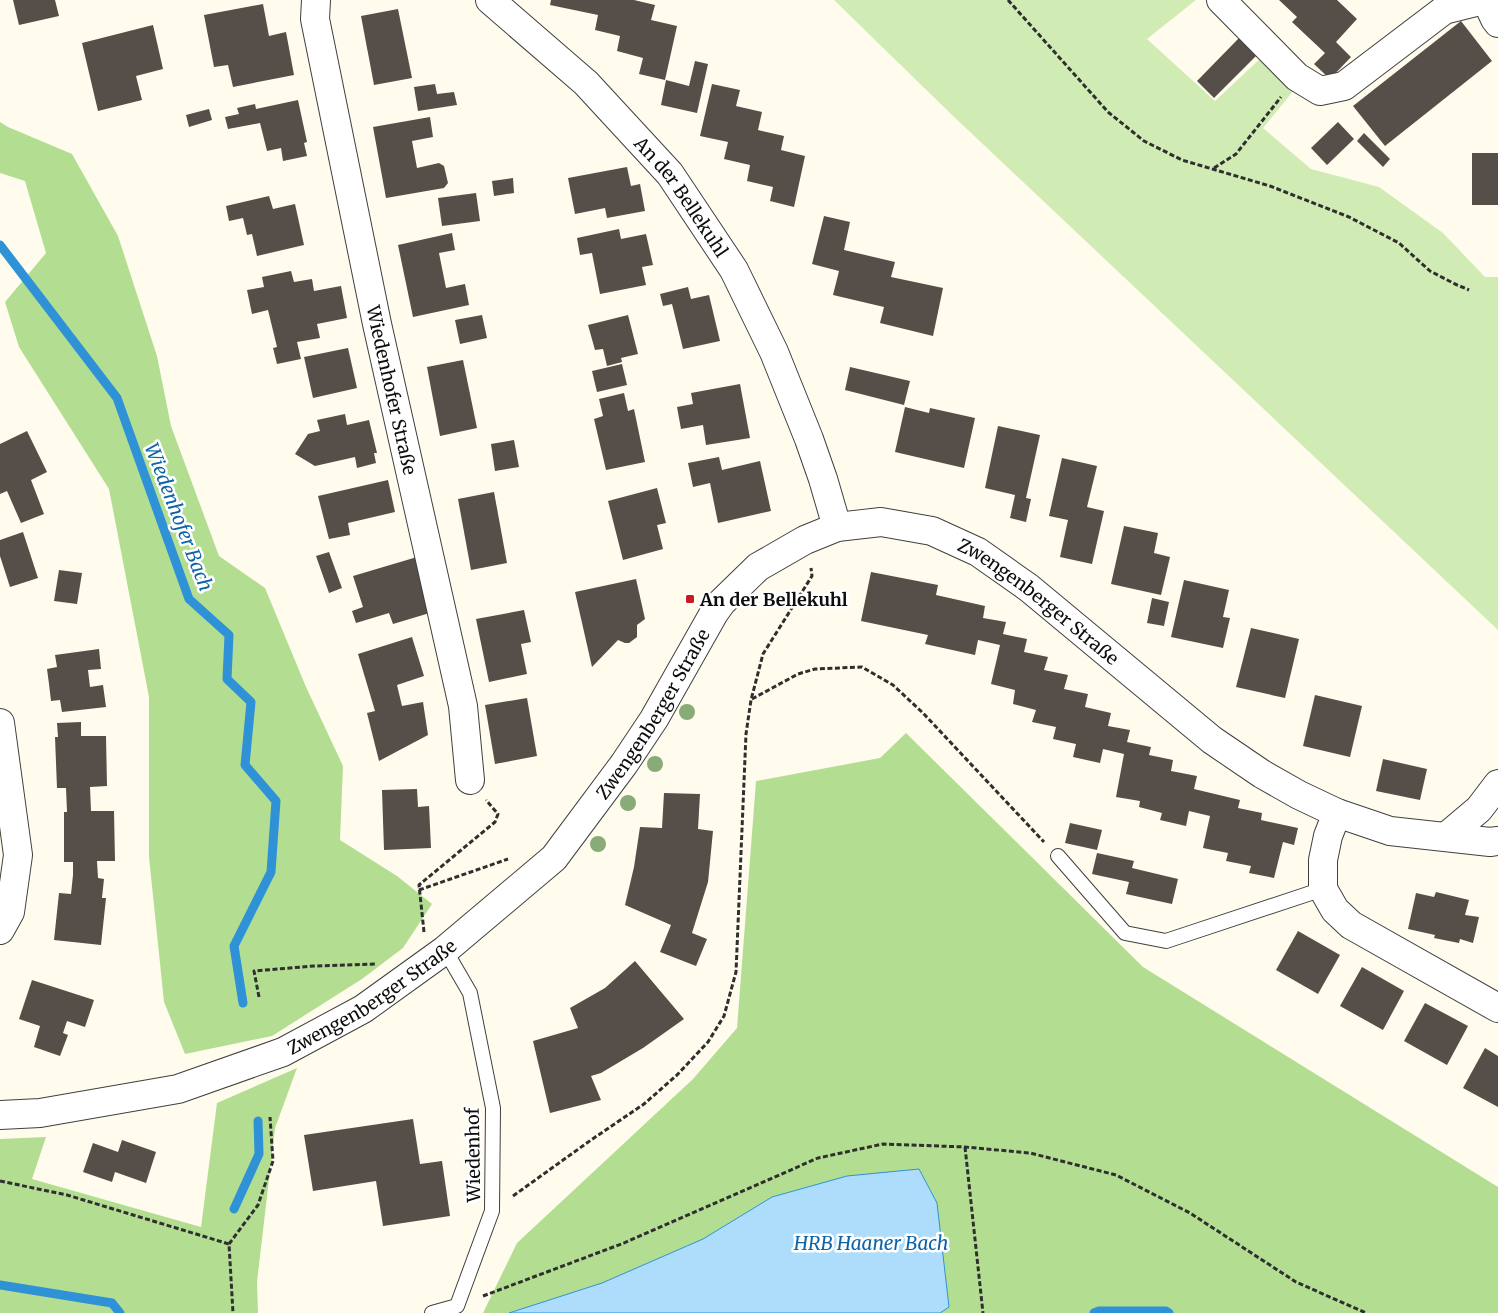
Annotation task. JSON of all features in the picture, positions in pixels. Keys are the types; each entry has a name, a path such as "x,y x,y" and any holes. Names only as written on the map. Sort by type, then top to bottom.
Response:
{"street":[{"name":"Wiedenhofer Straße","path":"316,0 315,20 377,324 463,706 470,780"},
{"name":"An der Bellekuhl","path":"490,0 586,83 670,174 734,270 774,352 809,439 837,527"},
{"path":"1221,0 1297,77 1320,91 1344,86 1444,10 1485,0 1498,22"},
{"name":"Zwengenberger Straße","path":"0,1115 40,1112 178,1089 283,1052 363,1009 438,955 554,858 624,764 654,719 722,602 758,567 805,540 837,527 881,522 932,531 978,552 1030,588 1212,740 1262,774 1337,813 1390,831 1490,842 1498,841"},
{"path":"0,723 18,855 10,912 0,930"},
{"path":"1447,836 1479,809 1498,784"},
{"path":"1337,813 1328,836 1324,860 1323,889 1335,910 1351,925 1498,1008"}],"lane":[{"path":"1058,856 1125,932 1166,941 1323,889"},
{"name":"Wiedenhof","path":"438,955 470,993 493,1108 492,1211 457,1306"},
{"path":"432,1313 457,1306"}],"path":[{"path":"1008,0 1108,112 1144,141 1182,160 1270,186 1349,217 1399,243 1430,270 1469,290"},
{"path":"1214,168 1236,154 1297,77"},
{"path":"492,1211 644,1104 677,1075 708,1042 724,1016 736,972 746,734 751,700 763,654 812,576 805,540"},
{"path":"751,700 798,674 815,669 862,667 893,685 1058,856"},
{"path":"438,955 426,950 419,885 495,822 498,814 470,780"},
{"path":"419,890 510,858"},
{"path":"259,998 254,971 314,966 400,964 409,976"},
{"path":"234,1313 229,1244 258,1204 273,1161 270,1117"},
{"path":"457,1306 624,1243 818,1158 883,1144 965,1147 1030,1153 1116,1175 1190,1213 1296,1282 1366,1313"},
{"path":"965,1147 983,1313"},
{"path":"0,1181 67,1195 229,1244"}],"green space":[{"path":"834,0 1196,0 1147,39 1215,101 1262,57 1294,90 1263,128 1311,169 1379,187 1443,233 1485,277 1498,277 1498,630 951,114"},
{"path":"0,122 72,154 118,236 157,356 171,426 219,556 265,588 306,687 343,766 340,840 397,876 432,904 403,948 362,979 272,1036 185,1054 164,1002 149,857 149,697 109,489 19,347 5,302 46,253 25,181 0,173"},
{"path":"906,733 1143,967 1498,1187 1498,1313 483,1313 517,1243 693,1079 737,1028 756,781 880,758"},
{"path":"297,1068 275,1128 257,1282 258,1313 0,1313 0,1139 46,1137 32,1179 201,1227 217,1103"}],"water":[{"name":"HRB Haaner Bach","path":"919,1169 937,1203 949,1307 940,1313 509,1313 602,1283 703,1239 772,1197 847,1176"}],"building":[{"path":"13,0 55,0 59,16 19,25"},
{"path":"551,0 634,0 655,5 651,20 677,26 665,80 639,74 643,58 617,51 620,36 595,30 598,15 550,5"},
{"path":"1279,0 1337,0 1357,19 1336,42 1351,57 1330,79 1314,64 1325,53 1292,22 1297,17"},
{"path":"263,4 269,36 286,32 294,75 233,87 228,65 214,67 204,15"},
{"path":"398,9 412,78 374,85 361,16"},
{"path":"1461,21 1492,61 1385,146 1353,106"},
{"path":"153,25 163,69 136,76 142,100 98,111 82,43"},
{"path":"1239,38 1257,55 1214,98 1197,81"},
{"path":"695,61 708,64 697,113 661,105 666,80 689,86"},
{"path":"435,84 437,94 454,92 457,105 418,111 414,87"},
{"path":"712,84 740,90 736,106 762,112 758,130 784,136 781,150 805,156 794,207 770,201 773,187 747,181 750,165 724,159 728,142 700,136"},
{"path":"298,100 307,142 304,143 307,156 283,161 281,148 267,151 260,123 228,129 225,117 239,114 237,108 255,104 256,109"},
{"path":"209,109 212,120 189,127 186,115"},
{"path":"430,117 433,137 412,141 417,168 439,163 444,166 448,183 444,188 386,198 373,127"},
{"path":"1338,122 1354,139 1327,165 1311,148"},
{"path":"1364,133 1390,159 1383,167 1357,141"},
{"path":"1472,153 1498,153 1498,205 1472,205"},
{"path":"627,167 631,186 640,184 645,211 607,218 605,208 575,214 568,178"},
{"path":"513,178 514,193 494,196 492,181"},
{"path":"476,193 480,221 442,226 438,198"},
{"path":"269,196 273,209 295,204 304,245 257,256 252,234 247,235 243,218 229,221 226,206"},
{"path":"824,216 850,222 844,250 895,262 891,277 943,288 933,336 880,323 884,307 833,295 839,271 812,264"},
{"path":"619,229 621,239 646,234 653,265 642,267 646,285 600,294 592,253 580,255 577,238"},
{"path":"452,233 455,250 439,253 446,288 465,284 469,305 413,317 398,245"},
{"path":"291,271 294,282 312,279 314,291 341,286 347,318 317,324 320,338 297,342 301,359 277,364 273,348 277,347 268,310 252,314 247,290 264,287 262,277"},
{"path":"688,287 691,299 709,295 720,341 683,349 672,304 663,306 660,294"},
{"path":"482,315 487,338 460,344 455,320"},
{"path":"628,315 638,354 621,358 622,362 607,366 603,349 595,350 588,325"},
{"path":"348,348 357,388 313,398 304,357"},
{"path":"463,360 477,428 440,436 427,367"},
{"path":"622,364 627,385 597,392 592,371"},
{"path":"850,367 910,381 904,405 845,390"},
{"path":"740,384 750,438 706,445 703,425 681,429 677,407 693,404 691,393"},
{"path":"624,393 628,411 634,409 645,462 606,470 594,419 603,416 599,399"},
{"path":"905,407 929,413 930,408 975,418 964,468 895,452"},
{"path":"345,414 347,425 369,420 377,453 374,453 376,463 357,468 355,457 315,466 295,454 308,434 320,431 317,420"},
{"path":"998,426 1040,435 1026,498 1031,499 1026,522 1010,518 1015,495 985,488"},
{"path":"27,431 47,472 31,480 44,514 21,523 7,491 0,494 0,444"},
{"path":"514,440 519,467 495,471 491,444"},
{"path":"719,457 722,470 760,461 771,511 718,523 710,483 693,487 688,463"},
{"path":"1062,458 1097,466 1087,507 1104,511 1092,564 1060,557 1068,520 1049,516"},
{"path":"388,480 395,512 348,523 350,535 329,539 318,496"},
{"path":"657,488 666,523 657,525 663,549 623,560 608,501"},
{"path":"494,492 507,563 471,570 458,499"},
{"path":"1124,526 1158,533 1154,553 1170,557 1161,595 1111,584"},
{"path":"23,532 38,578 10,587 0,556 0,540"},
{"path":"329,552 342,588 329,593 316,556"},
{"path":"417,557 433,612 393,624 389,613 356,623 352,611 363,607 353,576"},
{"path":"59,570 82,573 77,604 54,601"},
{"path":"871,572 938,585 936,595 985,606 983,618 1006,622 1003,634 1027,639 1024,652 1048,657 1044,670 1068,675 1064,689 1088,694 1085,707 1111,713 1108,726 1130,730 1127,742 1151,747 1149,755 1173,760 1171,771 1197,776 1194,789 1240,800 1238,808 1262,813 1261,820 1298,828 1294,845 1283,842 1274,878 1249,873 1251,866 1226,861 1228,853 1203,848 1210,816 1189,811 1186,826 1160,820 1162,813 1139,807 1140,801 1116,797 1124,754 1103,749 1100,763 1073,757 1076,744 1053,739 1056,727 1032,722 1036,710 1013,704 1015,690 991,684 1000,645 978,640 975,655 925,644 928,635 861,621"},
{"path":"636,579 645,619 637,625 637,637 629,643 618,640 592,667 575,592"},
{"path":"1184,580 1229,590 1223,617 1230,618 1223,648 1171,637"},
{"path":"1152,598 1169,602 1164,626 1147,623"},
{"path":"524,610 531,642 521,644 527,674 489,682 476,619"},
{"path":"1251,628 1299,639 1285,698 1236,687"},
{"path":"412,637 424,676 397,685 402,706 423,702 428,735 379,761 367,713 375,711 358,654"},
{"path":"99,649 101,669 88,670 90,687 103,685 106,707 62,712 60,700 51,701 47,669 57,667 55,655"},
{"path":"1315,695 1362,706 1350,757 1303,746"},
{"path":"527,698 537,756 495,764 485,705"},
{"path":"81,722 81,736 106,736 107,786 90,787 91,811 114,811 115,861 97,861 98,878 104,879 102,898 106,898 101,945 54,940 59,893 71,894 73,875 73,862 64,862 64,812 67,812 66,788 57,788 55,737 58,737 57,723"},
{"path":"1383,759 1427,769 1420,800 1376,791"},
{"path":"417,789 418,807 429,806 431,848 384,850 382,790"},
{"path":"664,793 700,794 698,829 713,831 708,882 692,933 707,939 696,966 660,952 671,925 625,905 634,867 640,827 662,828"},
{"path":"1070,823 1102,830 1097,850 1065,843"},
{"path":"1097,853 1134,861 1132,868 1178,879 1172,904 1126,894 1129,882 1092,874"},
{"path":"1436,892 1469,900 1465,915 1479,917 1473,943 1460,939 1459,943 1434,938 1435,935 1408,929 1416,893 1434,897"},
{"path":"1298,931 1340,955 1318,994 1276,970"},
{"path":"635,961 684,1019 643,1048 601,1073 591,1076 601,1100 550,1113 533,1041 578,1028 570,1008 605,988"},
{"path":"1362,967 1404,991 1383,1030 1340,1006"},
{"path":"32,980 94,1000 85,1027 67,1021 63,1033 68,1035 60,1056 34,1047 40,1026 19,1019"},
{"path":"1425,1003 1468,1026 1447,1065 1404,1041"},
{"path":"1485,1048 1498,1056 1498,1107 1463,1088"},
{"path":"413,1119 420,1164 442,1161 450,1216 383,1226 376,1181 313,1191 304,1135"},
{"path":"122,1140 156,1152 146,1183 115,1172 112,1182 83,1172 93,1143 118,1152"}],"waterway":[{"name":"Wiedenhofer Bach","path":"0,245 117,398 189,599 229,635 227,679 251,702 245,765 276,801 271,872 234,946 243,1003"},
{"name":"Wiedenhofer Bach","path":"234,1209 259,1154 258,1121"},
{"path":"0,1285 112,1303 120,1313"},
{"path":"1094,1313 1099,1311 1166,1311 1169,1313"}],"place":[{"name":"An der Bellekuhl","path":"690,599"}]}
